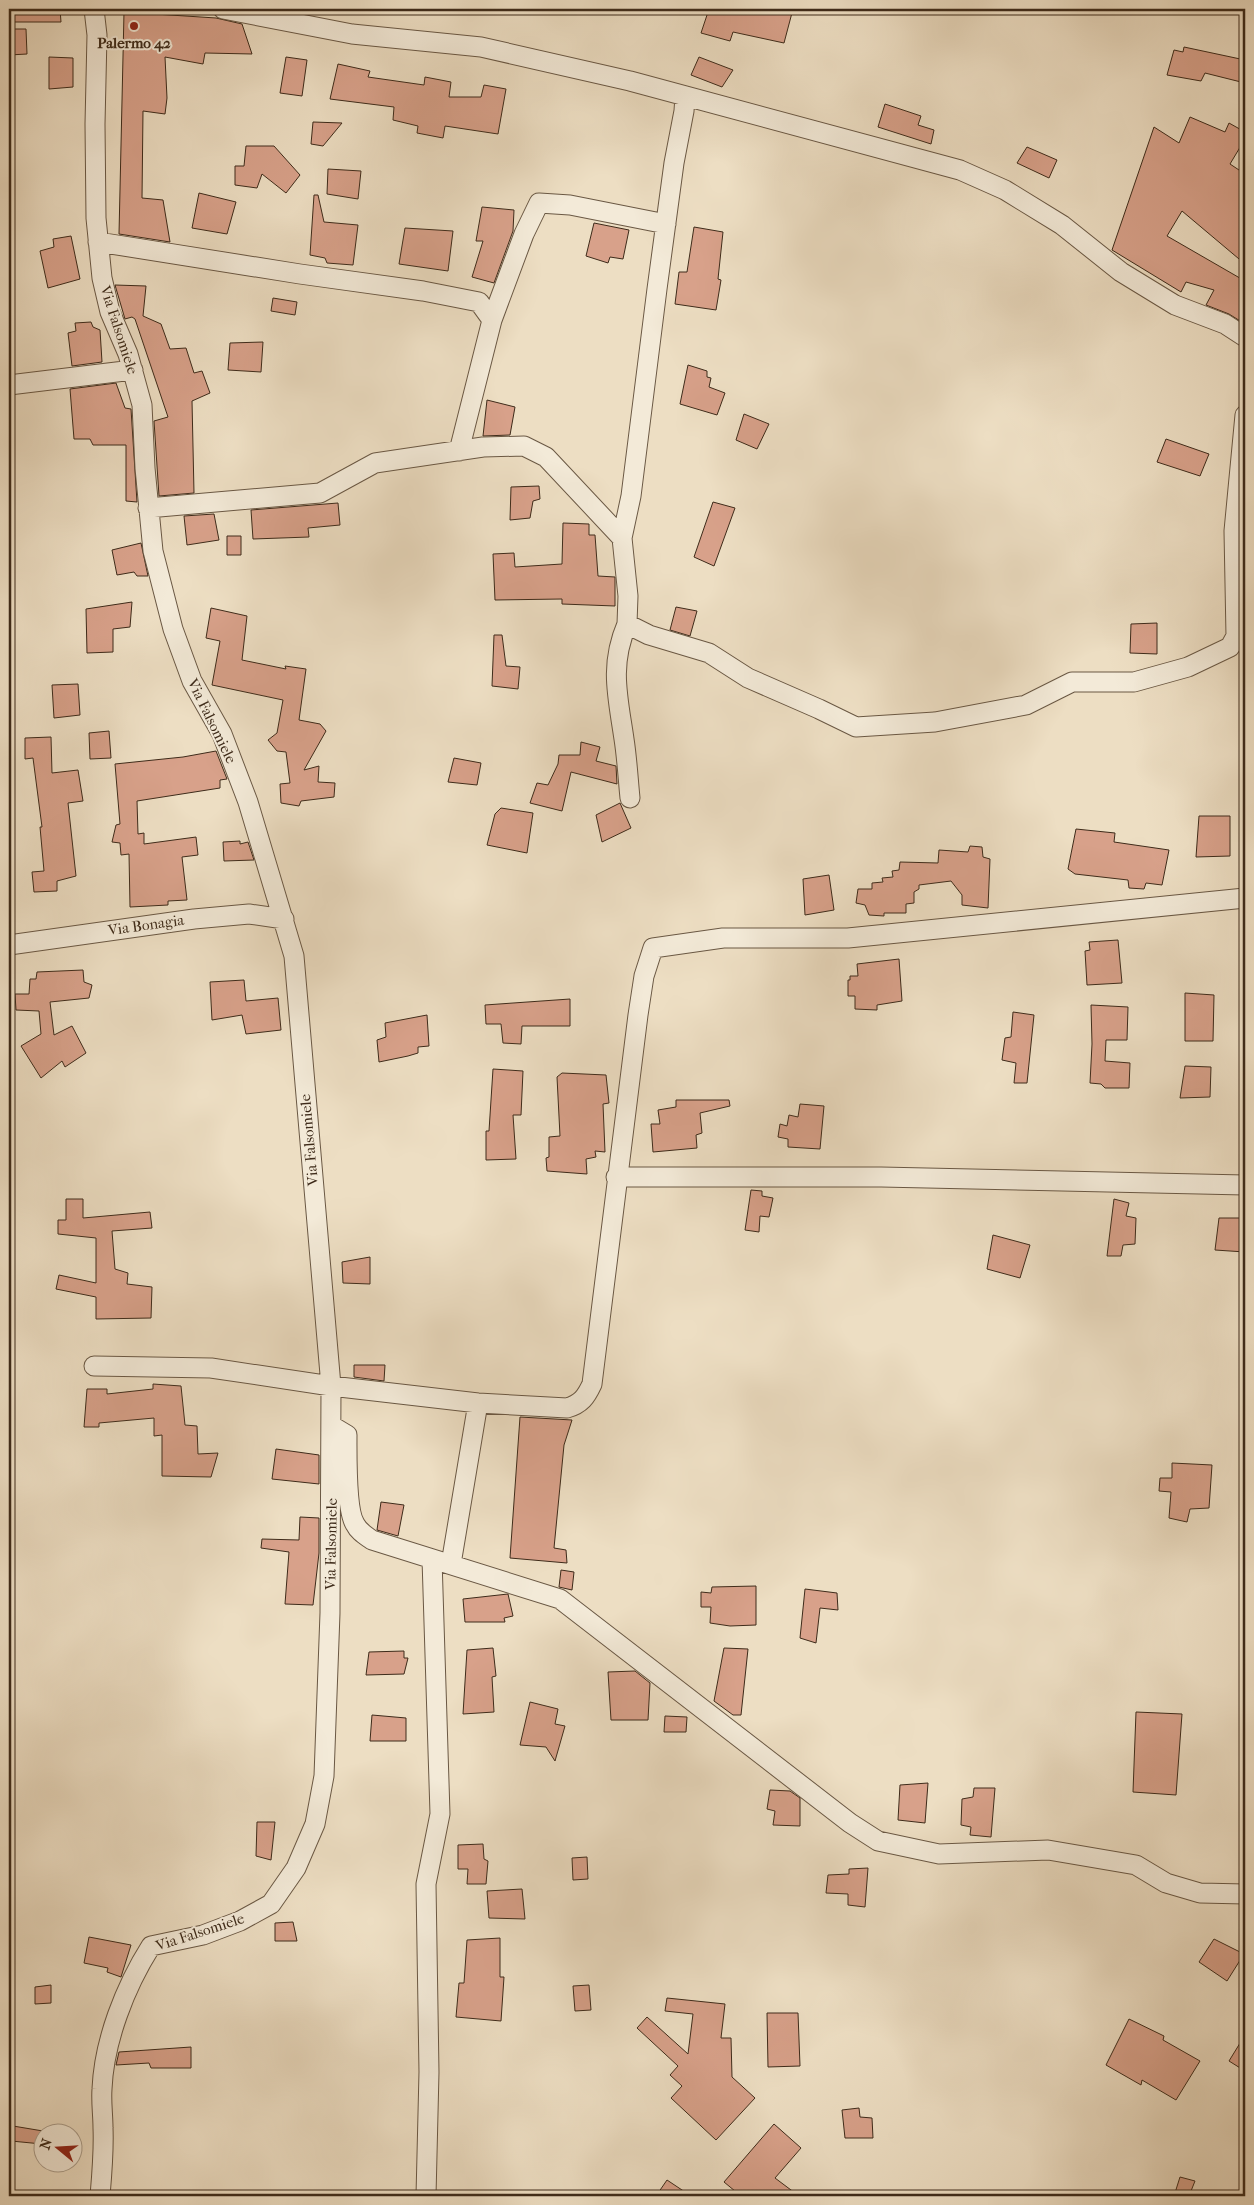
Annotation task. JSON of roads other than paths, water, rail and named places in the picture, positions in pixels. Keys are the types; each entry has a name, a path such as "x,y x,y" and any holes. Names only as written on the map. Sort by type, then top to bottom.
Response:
{"street":[{"name":"Via Falsomiele","path":"94,9 97,35 95,124 98,242 102,278 110,312 133,370 142,405 148,508 154,551 173,628 192,681 222,734 248,802 294,956 332,1386 330,1613 324,1776 314,1824 296,1868 272,1904 240,1921 203,1934 151,1946 141,1963 122,2006 106,2055 102,2090 103,2127 100,2196"},
{"path":"222,9 352,34 481,48 630,81 960,170 1005,190 1062,225 1121,272 1175,305 1225,324 1245,337"},
{"path":"630,798 625,741 616,692 618,645 627,624 628,596 622,538 633,477 666,224 685,96"},
{"path":"459,451 492,320 524,234 539,203 570,205 666,224"},
{"path":"98,242 300,274 423,291 470,300 479,302 492,320"},
{"path":"9,385 133,370"},
{"path":"627,624 649,635 709,653 748,678 856,727 936,722 1026,705 1072,682 1134,682 1188,667 1230,647 1236,636 1234,531 1245,415"},
{"path":"148,508 320,493 375,464 483,447 524,446 546,457 622,538"},
{"path":"94,1366 211,1368 332,1386 478,1404 567,1408 576,1406 585,1399 592,1384 600,1332 616,1177 644,976 652,948 723,938 848,938 1245,898"},
{"name":"Via Bonagia","path":"9,945 194,918 249,914 284,920"},
{"path":"616,1177 881,1177 1245,1185"},
{"path":"451,1564 478,1404"},
{"path":"332,1426 347,1435 347,1476 353,1522 361,1533 372,1540 560,1599 850,1823 878,1841 939,1854 1048,1850 1136,1865 1166,1882 1200,1893 1245,1894"},
{"path":"426,2196 429,2072 426,1884 440,1814 432,1559"}],"place":[{"name":"Palermo 42","path":"134,26"}]}
